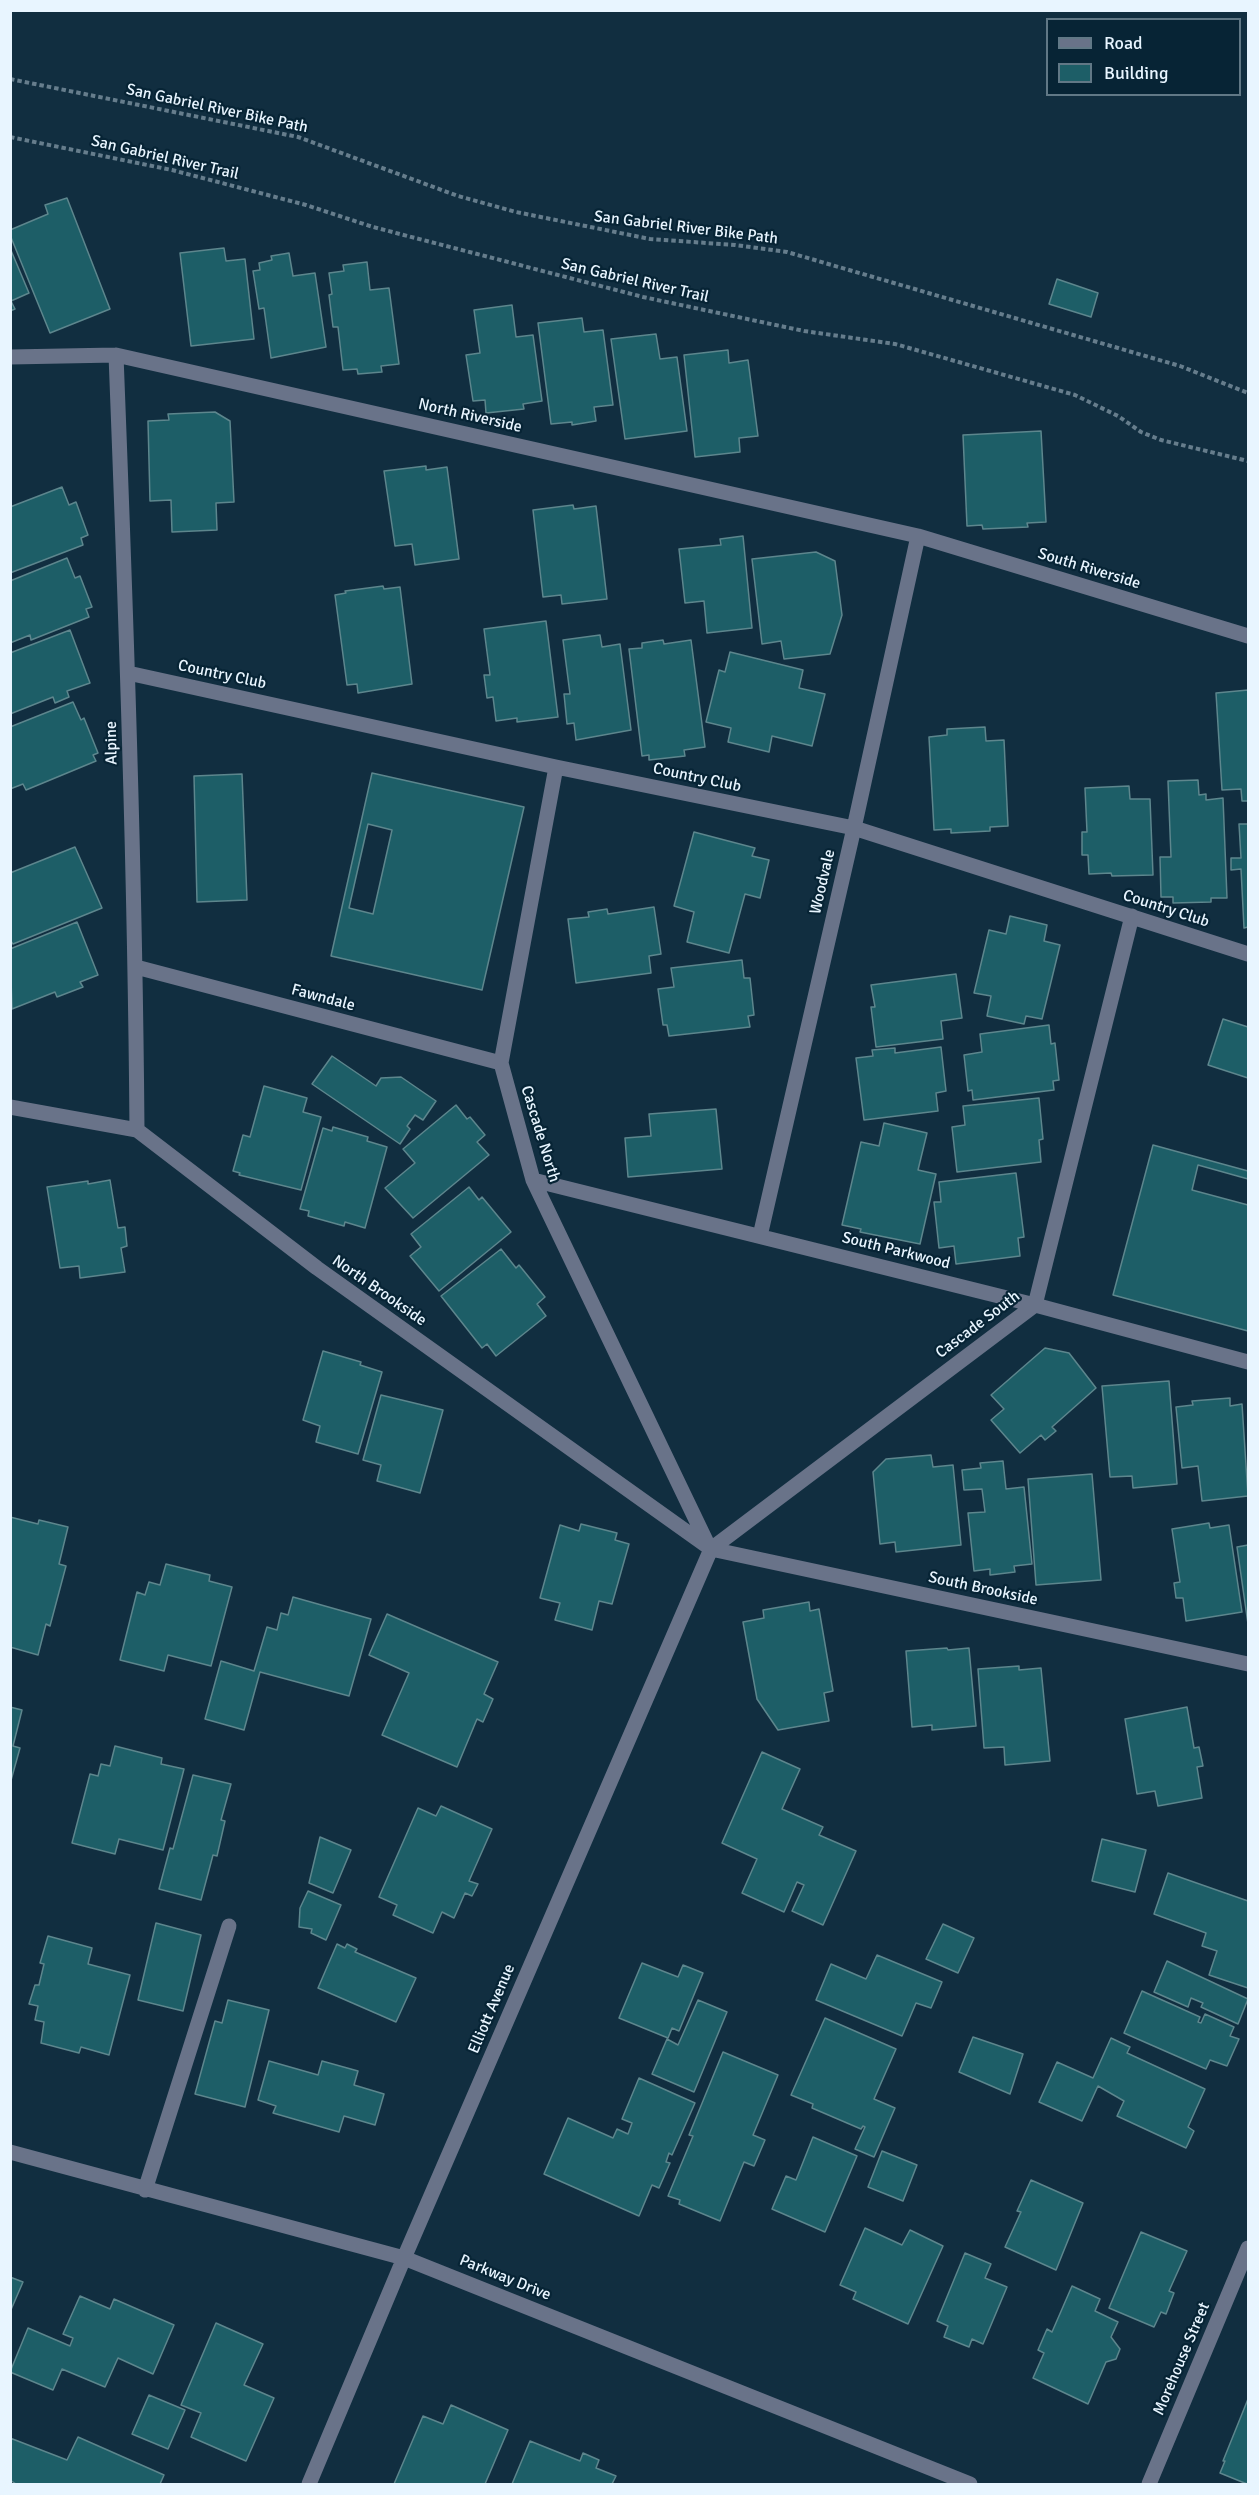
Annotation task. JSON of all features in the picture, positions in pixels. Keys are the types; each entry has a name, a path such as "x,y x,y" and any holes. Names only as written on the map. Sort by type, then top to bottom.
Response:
{"street":[{"name":"North Riverside","path":"10,357 116,355 918,536"},
{"name":"Alpine","path":"116,355 136,967 137,1130"},
{"name":"South Riverside","path":"918,536 1248,636"},
{"name":"Woodvale","path":"760,1236 854,828 918,536"},
{"name":"Country Club","path":"128,673 556,767 854,828 1248,954"},
{"name":"Cascade North","path":"556,767 501,1063 533,1180 711,1549"},
{"name":"Cascade South","path":"711,1549 1035,1305 1132,916"},
{"name":"Fawndale","path":"136,967 501,1063"},
{"name":"North Brookside","path":"10,1107 137,1130 317,1269 711,1549"},
{"name":"South Parkwood","path":"533,1180 1035,1305 1248,1362"},
{"name":"South Brookside","path":"711,1549 1248,1664"},
{"name":"Elliott Avenue","path":"309,2484 404,2258 711,1549"},
{"path":"145,2190 230,1926"},
{"name":"Parkway Drive","path":"10,2152 404,2258 970,2484"},
{"name":"Morehouse Street","path":"1149,2484 1248,2248"}],"path":[{"name":"San Gabriel River Bike Path","path":"10,79 298,137 458,196 516,212 650,239 735,245 788,252 1180,366 1248,393"},
{"name":"San Gabriel River Trail","path":"10,137 172,170 306,205 373,227 643,297 804,331 895,344 1075,395 1118,416 1141,432 1161,440 1248,461"}],"building":[{"path":"67,198 110,309 50,333 10,235 10,230 48,214 45,205"},
{"path":"10,248 29,293 11,301 15,309 10,311"},
{"path":"224,248 226,261 245,259 254,339 191,346 180,253"},
{"path":"289,253 293,276 315,273 326,347 271,358 264,308 259,309 253,271 260,270 259,263 272,260 271,256"},
{"path":"367,262 370,290 389,288 399,364 381,366 382,372 358,374 357,369 343,370 338,327 333,327 329,273 344,271 343,265"},
{"path":"1057,279 1098,293 1091,317 1049,304"},
{"path":"512,305 516,337 533,335 542,401 523,404 524,409 486,413 485,400 473,401 466,355 480,353 474,310"},
{"path":"582,318 584,332 603,330 613,405 594,407 596,421 572,425 572,422 551,424 538,323"},
{"path":"656,334 660,359 677,357 687,431 625,439 611,339"},
{"path":"728,350 729,363 748,360 758,436 739,438 740,452 695,457 684,355"},
{"path":"215,412 230,421 234,502 216,503 217,530 172,532 171,500 150,501 148,421 169,420 168,414"},
{"path":"1041,431 1046,522 1027,523 1028,527 983,529 982,525 967,526 963,435"},
{"path":"426,466 426,470 447,467 459,559 415,565 412,544 395,546 384,471"},
{"path":"62,487 69,505 76,502 88,535 81,538 83,545 10,573 10,507"},
{"path":"573,505 574,509 596,506 607,599 562,604 561,595 543,597 533,510"},
{"path":"743,536 752,628 707,633 704,601 685,603 679,549 721,545 720,539"},
{"path":"816,552 835,561 842,615 830,654 784,659 781,641 762,644 752,559"},
{"path":"67,558 75,578 80,576 92,607 86,609 89,617 31,640 30,635 10,643 10,581"},
{"path":"383,586 384,589 400,587 412,684 358,693 357,684 347,685 335,595 346,593 345,591"},
{"path":"546,621 558,717 517,722 517,718 496,721 493,697 487,698 484,675 490,675 484,629"},
{"path":"70,630 90,683 67,691 69,697 55,703 53,697 10,714 10,653"},
{"path":"600,635 602,647 620,644 631,730 576,740 574,723 567,724 564,694 570,694 563,640"},
{"path":"663,640 664,644 691,640 705,747 684,750 685,756 649,760 649,755 642,756 629,649 642,648 642,643"},
{"path":"730,652 803,670 799,688 825,694 812,746 772,736 769,752 728,742 731,728 706,722 719,670 725,672"},
{"path":"1248,690 1248,801 1242,801 1241,789 1222,790 1216,693"},
{"path":"73,702 81,720 84,718 98,753 93,755 96,761 26,790 23,784 10,789 10,727"},
{"path":"985,727 986,741 1004,740 1008,826 990,827 990,831 951,833 951,829 934,830 929,737 947,735 947,729"},
{"path":"372,773 524,807 482,990 331,956","holes":["368,824 392,830 373,914 349,908"]},
{"path":"242,774 247,900 197,902 194,776"},
{"path":"1198,780 1199,795 1206,794 1206,800 1223,798 1227,898 1211,898 1211,902 1173,903 1173,897 1161,897 1160,857 1171,857 1168,781"},
{"path":"1129,786 1130,799 1150,799 1153,875 1089,874 1088,855 1082,855 1082,832 1087,832 1085,788"},
{"path":"1239,824 1248,824 1248,927 1244,928 1241,869 1231,870 1231,858 1241,858"},
{"path":"694,832 755,848 752,856 769,860 760,898 745,894 729,953 687,942 694,912 674,906"},
{"path":"75,847 102,908 13,944 10,940 10,873"},
{"path":"654,907 661,954 649,956 651,973 576,983 568,919 589,917 588,912 607,909 608,914"},
{"path":"1010,916 1047,925 1044,941 1060,945 1042,1019 1026,1016 1024,1024 987,1016 991,996 974,993 989,930 1006,934"},
{"path":"77,922 98,975 80,982 83,987 57,997 55,992 12,1009 10,949"},
{"path":"742,960 744,978 750,978 754,1015 748,1016 750,1027 669,1036 667,1025 663,1025 658,989 674,987 671,968"},
{"path":"956,974 962,1018 941,1021 943,1039 876,1047 871,1007 875,1007 871,985"},
{"path":"1223,1019 1248,1027 1248,1078 1208,1065"},
{"path":"1049,1025 1051,1044 1055,1043 1059,1080 1053,1081 1054,1090 973,1100 972,1090 968,1091 964,1055 982,1052 980,1034"},
{"path":"941,1047 946,1091 936,1093 938,1111 864,1120 856,1058 873,1056 872,1050 895,1048 895,1053"},
{"path":"332,1056 376,1086 381,1078 401,1077 436,1101 423,1120 415,1115 407,1126 410,1129 400,1144 312,1084"},
{"path":"264,1086 307,1098 303,1112 321,1117 301,1190 239,1175 240,1173 233,1171 243,1135 250,1137"},
{"path":"1039,1098 1043,1139 1039,1140 1041,1162 957,1172 952,1127 965,1125 963,1106"},
{"path":"456,1105 467,1119 470,1117 485,1135 477,1142 489,1155 413,1218 385,1188 415,1163 403,1149"},
{"path":"716,1109 722,1169 628,1177 625,1138 651,1136 649,1114"},
{"path":"884,1123 927,1133 918,1170 936,1174 920,1244 860,1232 861,1229 842,1225 861,1142 879,1146"},
{"path":"333,1127 368,1137 367,1141 387,1147 365,1228 345,1222 344,1226 308,1216 309,1211 300,1209 323,1128 332,1131"},
{"path":"1153,1145 1248,1171 1248,1179 1198,1165 1192,1190 1248,1205 1248,1331 1113,1295"},
{"path":"1016,1173 1024,1237 1018,1238 1020,1256 956,1264 954,1246 939,1248 934,1202 941,1202 939,1182"},
{"path":"110,1180 118,1228 125,1227 127,1246 121,1248 125,1272 80,1278 79,1266 60,1268 47,1187"},
{"path":"469,1187 479,1200 482,1197 511,1232 439,1291 410,1256 421,1247 411,1234"},
{"path":"501,1249 516,1268 519,1265 545,1297 537,1304 546,1316 496,1356 487,1344 482,1348 441,1296"},
{"path":"1045,1348 1069,1353 1096,1388 1052,1427 1056,1431 1045,1440 1041,1435 1020,1453 991,1420 1004,1409 991,1395"},
{"path":"323,1351 361,1362 360,1365 382,1372 358,1454 316,1442 320,1426 303,1420"},
{"path":"1169,1381 1177,1484 1133,1488 1132,1476 1110,1477 1102,1386"},
{"path":"381,1395 443,1410 420,1493 377,1481 381,1465 363,1460"},
{"path":"1230,1398 1230,1406 1242,1404 1248,1496 1202,1501 1198,1466 1182,1468 1176,1407 1193,1405 1192,1401"},
{"path":"931,1455 933,1467 953,1465 961,1545 896,1552 895,1542 880,1544 873,1472 886,1459"},
{"path":"1003,1461 1006,1489 1024,1487 1032,1564 1014,1566 1015,1572 990,1575 990,1569 974,1571 968,1513 985,1512 982,1489 964,1490 962,1470 981,1468 980,1463"},
{"path":"1092,1474 1101,1580 1036,1585 1028,1479"},
{"path":"10,1517 38,1524 39,1520 68,1527 59,1564 66,1566 50,1626 46,1624 38,1655 10,1647"},
{"path":"1209,1523 1210,1528 1229,1525 1242,1612 1186,1621 1183,1598 1176,1598 1174,1583 1180,1582 1172,1529"},
{"path":"581,1524 617,1533 615,1540 629,1544 612,1604 599,1601 592,1630 555,1620 560,1603 540,1598 560,1525 579,1531"},
{"path":"1248,1545 1248,1624 1237,1547"},
{"path":"166,1564 210,1575 209,1581 232,1587 211,1666 168,1655 164,1671 120,1660 137,1592 145,1595 149,1582 160,1585"},
{"path":"293,1597 371,1619 349,1696 260,1672 244,1730 205,1719 221,1661 254,1671 267,1627 277,1630 281,1613 288,1615"},
{"path":"809,1602 810,1611 819,1609 833,1691 824,1693 829,1721 778,1730 757,1699 743,1622 764,1618 763,1610"},
{"path":"387,1614 498,1662 484,1694 493,1699 483,1722 477,1719 457,1767 382,1735 409,1673 369,1655"},
{"path":"947,1648 948,1650 969,1648 976,1726 932,1730 932,1725 912,1727 906,1651"},
{"path":"1019,1666 1019,1670 1041,1668 1050,1761 1005,1765 1004,1747 984,1748 978,1669"},
{"path":"10,1707 22,1710 13,1746 20,1748 10,1784"},
{"path":"1187,1707 1194,1748 1199,1747 1203,1766 1197,1767 1202,1798 1158,1806 1155,1791 1137,1794 1125,1719"},
{"path":"115,1746 162,1758 161,1764 184,1769 163,1850 119,1839 115,1854 72,1843 90,1774 98,1776 101,1764 110,1766"},
{"path":"762,1752 800,1769 782,1809 823,1827 819,1835 856,1851 823,1925 792,1911 804,1885 797,1882 784,1912 742,1893 757,1859 722,1843"},
{"path":"193,1775 231,1784 221,1820 225,1821 217,1856 213,1855 201,1900 159,1889 170,1848 173,1849"},
{"path":"441,1806 492,1829 469,1881 478,1884 472,1896 465,1893 454,1918 442,1912 433,1933 393,1915 397,1905 379,1897 418,1808 436,1816"},
{"path":"320,1837 351,1850 333,1893 309,1883"},
{"path":"1102,1839 1146,1850 1135,1892 1092,1881"},
{"path":"1168,1873 1248,1901 1248,1988 1209,1975 1217,1951 1202,1946 1206,1933 1154,1914"},
{"path":"308,1891 341,1905 326,1940 311,1933 312,1929 299,1927 300,1908"},
{"path":"156,1923 201,1935 183,2011 138,2000"},
{"path":"943,1924 974,1938 958,1973 926,1959"},
{"path":"48,1936 92,1948 88,1964 130,1975 109,2055 81,2047 79,2053 41,2043 44,2022 35,2020 38,2006 29,2004 35,1985 39,1985 44,1964 40,1963"},
{"path":"337,1944 345,1948 347,1944 357,1949 355,1952 416,1978 396,2022 318,1988"},
{"path":"877,1955 942,1982 931,2008 916,2003 902,2036 816,2000 831,1964 866,1979"},
{"path":"1167,1961 1248,1999 1238,2024 1201,2007 1203,2003 1191,1998 1188,2007 1154,1992"},
{"path":"642,1963 678,1977 683,1965 703,1973 679,2031 672,2028 668,2038 619,2018"},
{"path":"1142,1991 1200,2017 1198,2022 1201,2023 1205,2014 1234,2027 1230,2036 1239,2039 1227,2066 1210,2060 1206,2069 1124,2033"},
{"path":"228,2000 269,2010 245,2107 195,2094 215,2021 222,2023"},
{"path":"698,2000 727,2012 694,2092 652,2074 667,2039 678,2045"},
{"path":"825,2018 896,2049 874,2099 895,2108 874,2157 855,2149 865,2127 861,2129 812,2108 813,2104 791,2095"},
{"path":"973,2037 1023,2054 1010,2094 959,2072"},
{"path":"1111,2038 1130,2047 1127,2053 1205,2089 1188,2127 1194,2131 1186,2148 1117,2116 1124,2101 1098,2086 1082,2121 1039,2102 1057,2062 1093,2078"},
{"path":"723,2052 778,2075 753,2135 765,2140 754,2166 744,2162 720,2221 679,2204 680,2200 668,2196 693,2136 689,2135"},
{"path":"269,2061 318,2075 322,2061 358,2071 354,2085 384,2094 375,2125 344,2116 339,2132 273,2113 276,2106 258,2100"},
{"path":"639,2078 695,2103 672,2155 669,2153 666,2162 670,2163 659,2188 652,2185 639,2216 544,2174 568,2118 613,2138 617,2129 628,2134 632,2123 622,2119"},
{"path":"813,2137 857,2156 825,2232 772,2209 786,2176 796,2180"},
{"path":"882,2151 917,2165 903,2201 868,2187"},
{"path":"1031,2180 1083,2203 1056,2270 1005,2247 1021,2212 1017,2211"},
{"path":"865,2228 902,2245 910,2230 943,2246 908,2324 853,2299 856,2292 840,2285"},
{"path":"1141,2232 1187,2251 1169,2291 1174,2293 1166,2314 1161,2312 1154,2327 1109,2308"},
{"path":"965,2253 991,2264 985,2278 1007,2287 983,2344 972,2339 969,2347 944,2337 948,2326 937,2321"},
{"path":"10,2277 23,2282 10,2312"},
{"path":"1072,2286 1100,2299 1095,2311 1118,2322 1111,2337 1120,2349 1116,2359 1106,2362 1088,2404 1033,2378 1044,2353 1038,2350 1047,2329 1052,2332"},
{"path":"80,2296 110,2309 114,2299 174,2325 153,2374 118,2358 105,2387 62,2369 53,2390 10,2372 28,2328 70,2346 73,2338 63,2334"},
{"path":"216,2323 263,2344 244,2385 274,2398 246,2461 191,2437 201,2413 181,2405"},
{"path":"149,2395 185,2410 168,2449 132,2434"},
{"path":"1248,2399 1248,2484 1247,2484 1220,2473"},
{"path":"451,2405 508,2430 485,2484 394,2484 423,2416 443,2424"},
{"path":"78,2437 164,2475 160,2484 16,2484 10,2480 10,2438 67,2460"},
{"path":"530,2441 580,2461 583,2453 599,2460 596,2468 616,2476 612,2484 512,2484"}]}
